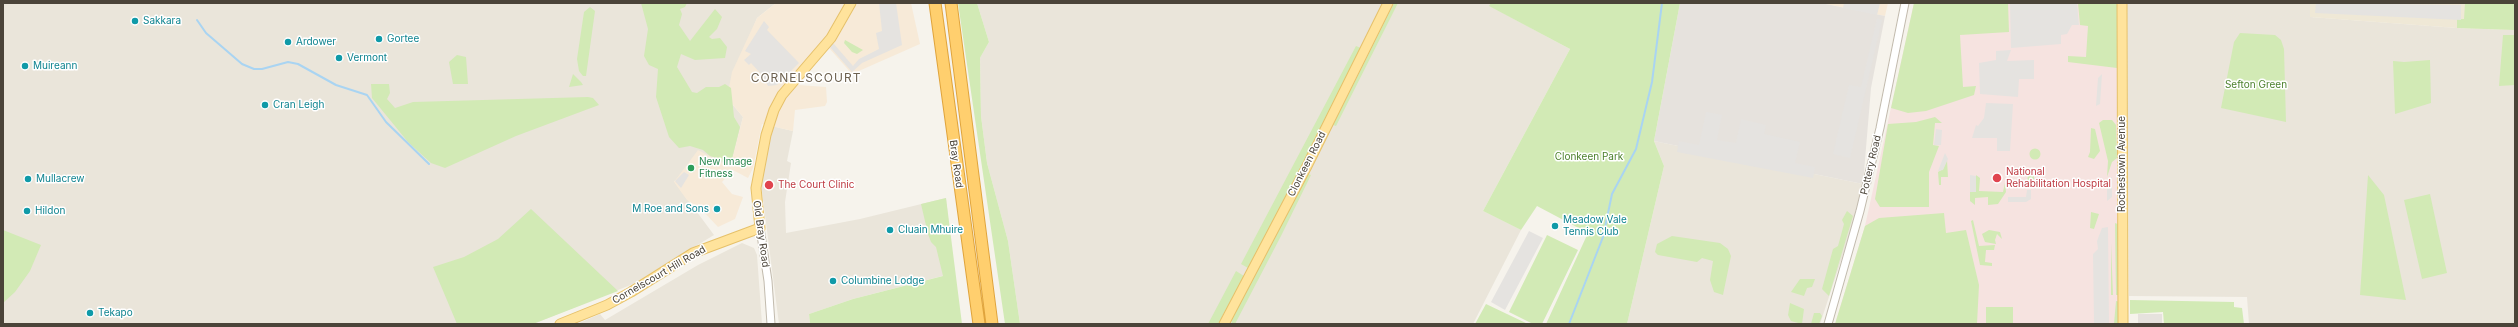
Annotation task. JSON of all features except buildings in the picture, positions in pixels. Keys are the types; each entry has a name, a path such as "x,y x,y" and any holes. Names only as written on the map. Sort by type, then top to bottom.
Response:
{"highway":[{"name":"Bray Road","path":"935,3 979,324"},
{"name":"Bray Road","path":"951,3 992,324"}],"main road":[{"name":"Old Bray Road","path":"760,228 756,188 766,135 774,110 782,95 831,38 851,3"},
{"name":"Clonkeen Road","path":"1224,324 1306,168 1388,3"},
{"name":"Rochestown Avenue","path":"2122,3 2123,324"},
{"name":"Cornelscourt Hill Road","path":"560,324 607,305 631,292 693,253 760,228"}],"street":[{"name":"Pottery Road","path":"1828,324 1857,224 1880,128 1905,3"},
{"name":"Old Bray Road","path":"760,228 768,281 771,324"}],"shaded area":[{"path":"3,3 776,3 757,18 727,98 743,117 730,168 674,181 714,235 633,284 533,324 3,324"},
{"path":"776,3 911,3 920,44 852,74 829,48 798,85 826,87 827,102 825,106 795,110 793,131 762,124 753,168 748,178 733,170 722,182 732,194 743,197 735,219 718,227 701,209 687,200 674,182 698,150 730,167 743,117 727,98 732,72 757,18"},
{"path":"879,3 896,3 902,45 862,63 852,72 830,47 833,43 853,66 859,59 879,49 876,33 882,31"},
{"path":"977,3 1491,3 1490,6 1570,49 1483,211 1521,230 1473,324 1020,324 1008,241 987,163 981,116 980,58 989,42"},
{"path":"1680,3 1821,3 1885,16 1871,88 1863,184 1654,141"},
{"path":"1821,3 1888,3 1885,16"},
{"path":"1844,3 1880,3 1877,15 1843,8"},
{"name":"National Rehabilitation Hospital","path":"1914,3 2117,3 2119,324 1835,324 1865,226"},
{"path":"2010,3 2077,3 2079,25 2072,25 2067,34 2061,35 2061,44 2011,48"},
{"path":"2127,3 2310,3 2311,17 2457,28 2515,30 2515,324 2249,324 2247,297 2129,296"},
{"path":"2310,3 2515,3 2515,30 2457,28 2310,17"},
{"path":"2316,3 2461,5 2461,20 2315,13"},
{"path":"1877,18 1882,20 1850,158 1833,154 1849,85 1861,87"},
{"path":"764,21 769,27 767,30 799,63 777,85 768,86 763,76 751,63 749,65 744,60 751,54 745,51"},
{"path":"2011,50 2007,61 2034,60 2034,79 2019,79 2018,97 1980,94 1979,63 1996,60 1996,51"},
{"path":"2102,74 2100,104 2096,106 2098,78"},
{"path":"1986,103 2013,104 2010,151 1997,151 1997,138 1972,138 1976,125 1978,126 1984,118"},
{"path":"1706,112 1722,115 1717,140 1736,143 1741,119 1766,125 1764,134 1800,142 1795,163 1815,167 1813,178 1677,152 1679,141 1699,145"},
{"path":"772,126 793,131 787,161 791,163 785,202 786,233 860,219 946,198 954,273 853,299 809,314 810,324 779,324 761,184"},
{"path":"1936,129 1942,130 1941,145 1934,145"},
{"path":"1654,141 1863,184 1861,200 1820,324 1627,324 1664,166"},
{"path":"1945,153 1948,159 1943,170 1938,171"},
{"path":"684,172 689,175 681,188 675,181"},
{"path":"1970,175 1976,176 1976,192 1970,192"},
{"path":"2112,177 2112,197 2107,201 2107,180"},
{"path":"2027,190 2031,190 2031,199 2026,202 2008,202 2008,197 2026,197"},
{"path":"2108,227 2109,324 2094,324 2093,254 2098,249 2097,241 2102,228"},
{"path":"1529,231 1543,238 1505,310 1491,302"},
{"path":"742,243 754,248 757,255 762,324 577,324 600,314 605,320 698,265"},
{"path":"2138,314 2162,314 2162,324 2138,324"}],"green space":[{"path":"641,3 687,3 685,7 680,9 682,14 679,25 690,41 715,9 722,17 717,29 709,37 712,39 720,38 727,47 725,58 695,60 681,54 677,67 692,92 697,93 706,87 719,87 725,84 731,88 734,117 740,127 731,163 726,165 720,159 710,156 703,150 690,146 679,148 669,137 656,97 658,69 649,65 644,56 648,29"},
{"path":"958,3 977,3 989,42 980,58 981,116 987,163 1008,241 1020,324 1005,324"},
{"path":"1394,3 1398,3 1336,126 1333,125"},
{"name":"Clonkeen Park","path":"1491,3 1680,3 1654,141 1664,166 1627,324 1546,324 1588,233 1537,206 1521,230 1483,211 1570,49 1489,6"},
{"path":"1914,3 2008,3 2009,32 1960,35 1963,87 1976,86 1974,95 1926,111 1908,113 1891,108"},
{"path":"2078,3 2117,3 2117,68 2068,62 2068,56 2086,57 2088,26 2080,25"},
{"path":"2465,3 2515,3 2515,30 2457,28 2457,19 2464,19"},
{"path":"590,7 595,11 586,76 583,76 579,71 577,59 584,12"},
{"name":"Sefton Green","path":"2240,33 2275,35 2281,40 2284,49 2286,122 2221,108 2234,42"},
{"path":"2503,35 2515,35 2515,85 2499,86"},
{"path":"845,40 863,50 857,54 852,52 844,43"},
{"path":"1356,46 1361,48 1324,124 1248,268 1241,264"},
{"path":"457,55 466,57 468,84 453,84 449,62"},
{"path":"2430,60 2431,103 2395,114 2393,61 2404,62"},
{"path":"573,74 581,82 583,85 569,87"},
{"path":"371,84 389,84 390,93 387,99 395,108 413,102 588,97 593,98 599,105 516,136 445,168 431,163 408,142 372,98"},
{"path":"1935,117 1942,123 1935,123 1933,145 1939,146 1929,172 1929,207 1880,207 1875,199 1888,124 1916,122"},
{"path":"2103,120 2112,120 2116,125 2117,158 2112,162 2107,177 2108,161 2099,123"},
{"path":"2091,128 2095,129 2100,151 2094,159 2088,157 2090,152"},
{"path":"2033,149 2037,149 2039,150 2039,158 2033,159 2030,156 2030,152"},
{"path":"1947,160 1948,177 1941,177 1941,185 1939,185 1938,172 1943,169"},
{"path":"2028,173 2034,173 2034,184 2039,186 2027,186"},
{"path":"1308,174 1311,175 1281,236 1235,324 1232,324 1231,318"},
{"path":"1976,175 1980,178 1979,191 2003,192 2005,183 2006,192 1998,204 1988,205 1988,197 1975,198 1975,205 1970,201 1970,192 1976,192"},
{"path":"2368,175 2384,195 2406,300 2360,295"},
{"path":"2430,194 2447,273 2422,279 2404,200"},
{"path":"946,198 962,324 810,324 809,314 853,299 943,276 936,247 931,242 928,234 921,204"},
{"path":"531,209 618,291 533,324 457,324 433,267 464,257 498,239"},
{"path":"1847,211 1853,216 1829,296 1822,289 1833,249 1838,246 1844,224 1842,220"},
{"path":"2091,212 2099,214 2094,229 2090,228"},
{"path":"1944,213 1946,233 1966,230 1979,285 1977,324 1835,324 1865,226 1879,218"},
{"path":"1973,220 1979,246 1995,245 1994,250 1986,250 1985,262 1992,263 1992,266 1980,265 1971,221"},
{"path":"2115,223 2120,225 2120,295 2116,295"},
{"path":"3,230 41,245 30,271 15,292 3,303"},
{"path":"1989,230 2000,232 2002,239 1997,234 1995,240 1996,244 1985,242 1982,234"},
{"path":"1547,235 1578,250 1542,324 1533,324 1509,312"},
{"path":"1672,236 1720,243 1728,249 1731,256 1723,295 1714,292 1710,280 1713,261 1702,258 1697,262 1658,255 1655,252 1657,244"},
{"path":"2111,243 2113,295 2111,295"},
{"path":"1236,271 1244,276 1218,324 1208,324"},
{"path":"1800,279 1815,279 1812,287 1807,288 1804,296 1791,292"},
{"path":"2130,300 2234,302 2234,307 2242,308 2244,324 2164,324 2163,312 2130,314"},
{"path":"2116,301 2120,302 2120,324 2114,324"},
{"path":"1790,303 1804,309 1802,324 1791,321 1788,315"},
{"path":"1486,304 1528,324 1475,324"},
{"path":"1986,307 2013,307 2013,324 1986,324"},
{"path":"1814,313 1820,313 1822,316 1819,324 1811,324"}],"waterway":[{"path":"1569,324 1603,237 1612,194 1636,149 1652,82 1662,3"},
{"path":"197,20 206,33 242,64 254,69 262,69 288,62 298,64 336,85 367,95 386,122 429,164"}],"place":[{"name":"Sakkara","path":"135,21"},
{"name":"Gortee","path":"379,39"},
{"name":"Ardower","path":"288,42"},
{"name":"Vermont","path":"339,58"},
{"name":"Muireann","path":"25,66"},
{"name":"Cran Leigh","path":"265,105"},
{"name":"New Image Fitness","path":"691,168"},
{"name":"National Rehabilitation Hospital","path":"1997,178"},
{"name":"Mullacrew","path":"28,179"},
{"name":"The Court Clinic","path":"769,185"},
{"name":"M Roe and Sons","path":"717,209"},
{"name":"Hildon","path":"27,211"},
{"name":"Meadow Vale Tennis Club","path":"1555,226"},
{"name":"Cluain Mhuire","path":"890,230"},
{"name":"Columbine Lodge","path":"833,281"},
{"name":"Tekapo","path":"90,313"}],"district":[{"name":"CORNELSCOURT","path":"806,78"}]}
